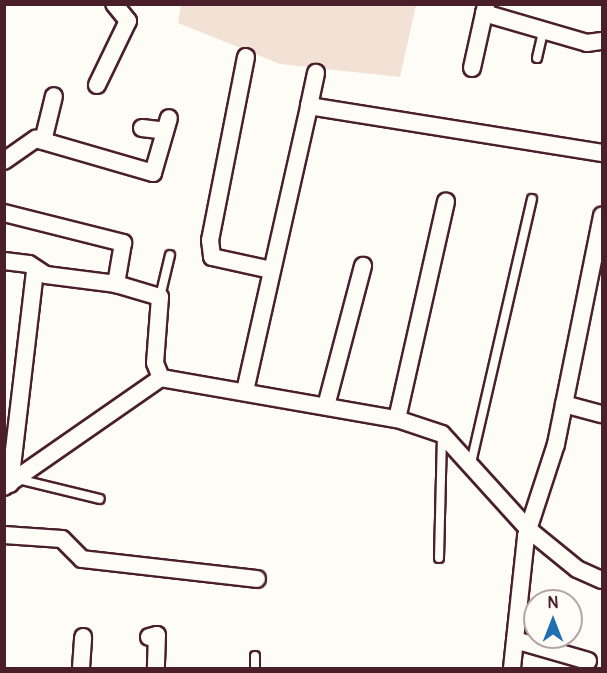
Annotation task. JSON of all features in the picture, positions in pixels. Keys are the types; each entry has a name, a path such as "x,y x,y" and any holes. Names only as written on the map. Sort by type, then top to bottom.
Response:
{"street":[{"path":"97,85 128,21 114,4"},
{"path":"472,68 485,9 587,43 603,41"},
{"path":"246,57 210,240 212,257 271,270"},
{"path":"245,391 316,73"},
{"path":"43,141 54,96"},
{"path":"309,106 603,153"},
{"path":"4,161 36,139 153,173 167,125 142,128"},
{"path":"397,419 446,201"},
{"path":"4,213 123,243 116,284"},
{"path":"512,669 528,529 564,404 596,279 603,216"},
{"path":"4,261 29,264 35,272 11,483"},
{"path":"326,406 363,266"},
{"path":"35,272 116,284 160,297 155,363 161,378"},
{"path":"11,483 161,378 245,391 397,419 442,434 471,463 528,529 577,569 603,580"},
{"path":"564,404 603,414"},
{"path":"4,535 62,539 82,559 257,579"},
{"path":"149,637 157,635 156,669"},
{"path":"81,669 83,637"},
{"path":"515,640 588,661"}],"lane":[{"path":"537,58 544,28"},
{"path":"471,463 532,199"},
{"path":"160,297 170,255"},
{"path":"439,558 442,434"},
{"path":"11,483 100,499"},
{"path":"255,656 255,669"}],"shaded area":[{"path":"181,5 416,5 400,77 280,64 178,23"}]}
